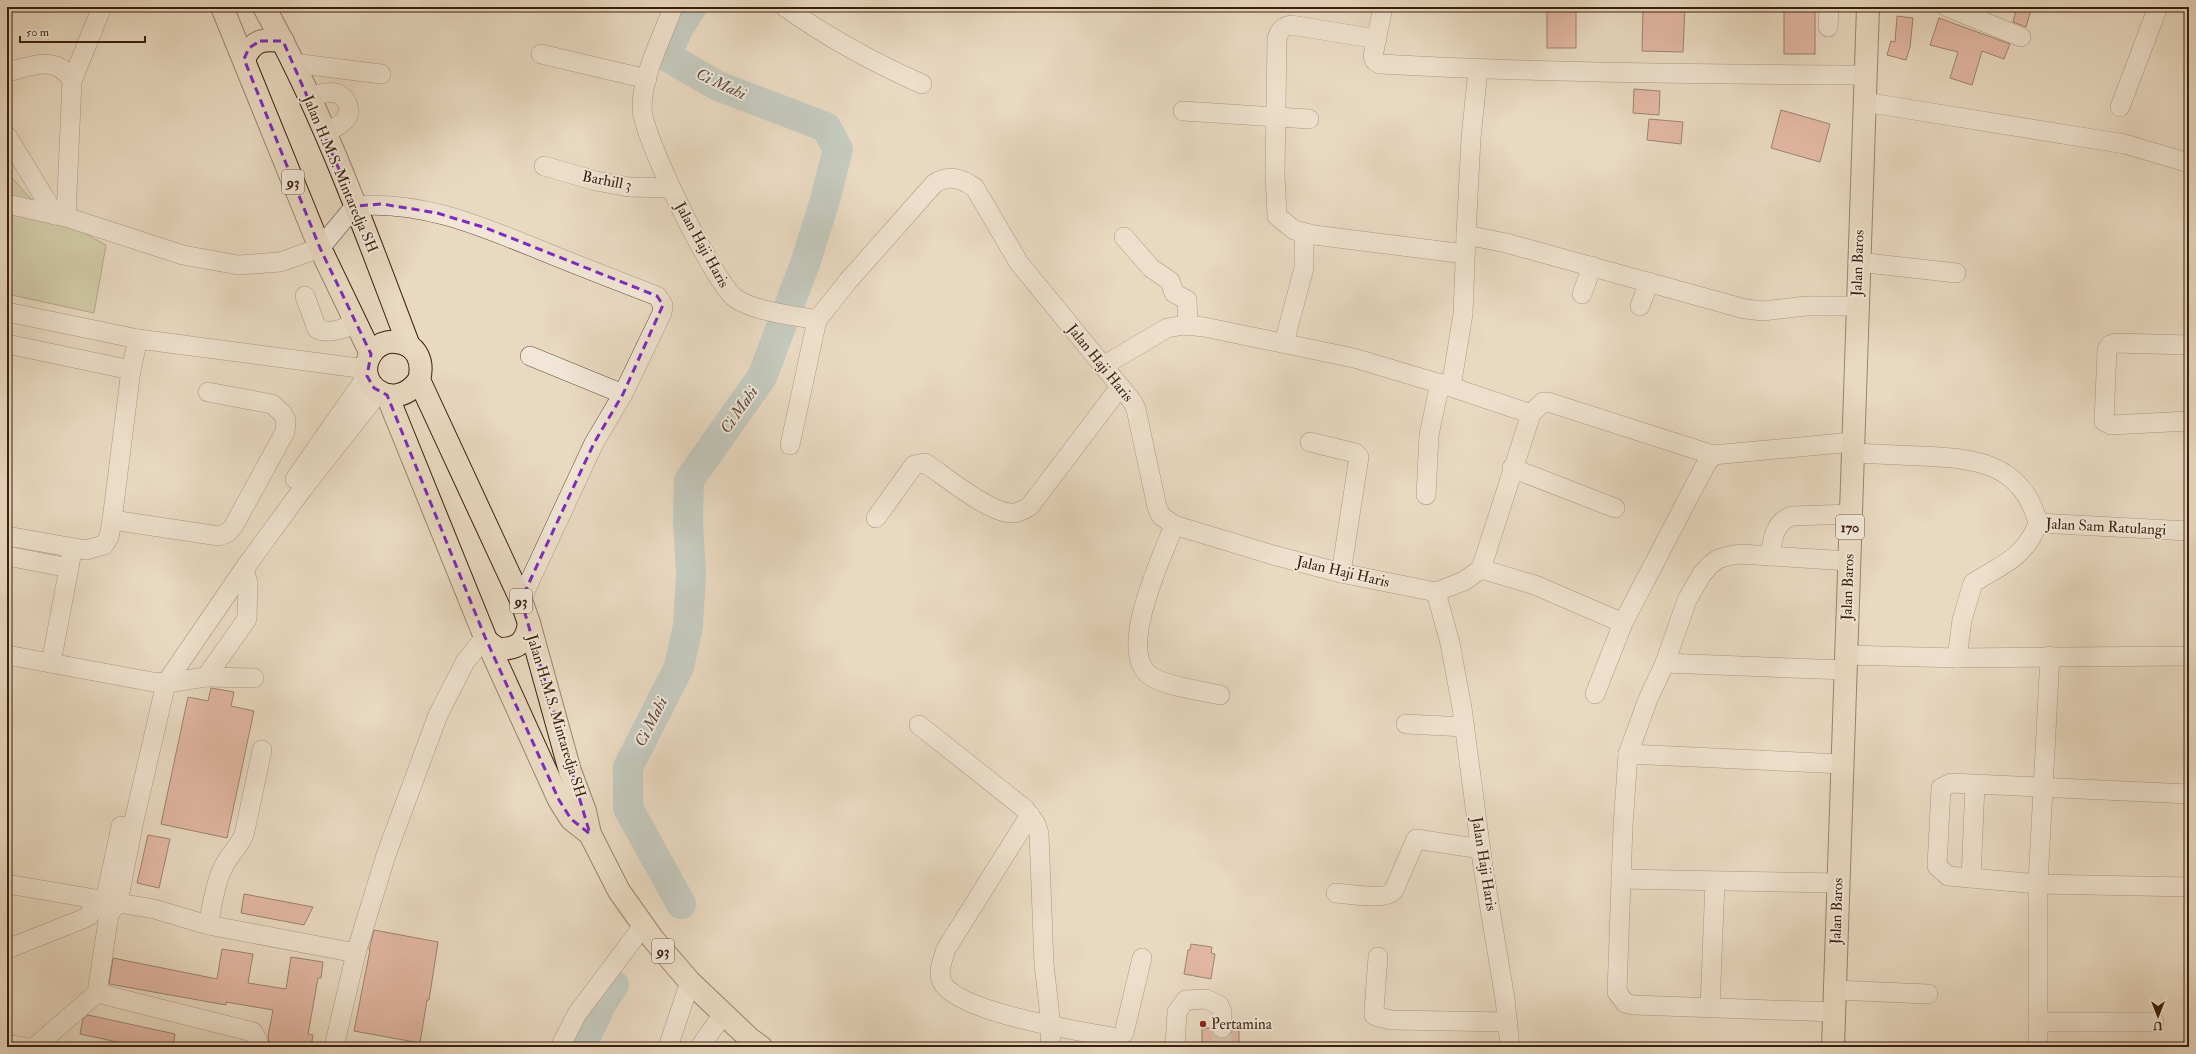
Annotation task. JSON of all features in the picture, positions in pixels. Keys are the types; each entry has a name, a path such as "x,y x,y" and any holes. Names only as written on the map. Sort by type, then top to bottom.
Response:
{"main road":[{"name":"Jalan H.M.S. Mintaredja SH","path":"222,7 320,248 356,324 374,377 487,640 559,800 571,819 590,834"},
{"name":"Jalan H.M.S. Mintaredja SH","path":"265,7 283,41 324,133 355,206 409,346 416,352 420,361 422,371 419,380 521,600 529,623 570,771 586,812 590,834 619,891 644,926 690,982 723,1014 761,1047"},
{"name":"Jalan Baros","path":"1833,1047 1851,514 1856,306 1868,7"},
{"path":"244,59 249,48 260,41 283,41"},
{"path":"409,346 401,342 384,343 374,377 397,396 406,394 414,388 419,380"},
{"path":"487,640 498,649 517,646 527,637 529,623"}],"street":[{"path":"60,216 72,81 102,7"},
{"name":"Jalan Haji Haris","path":"673,7 647,79 642,107 643,123 671,188 725,289 747,305 810,318 848,281 934,184 944,179 959,179 975,188 1019,263 1120,387 1136,409 1157,507 1161,516 1174,525 1273,555 1342,573 1436,592 1450,643 1465,727 1481,849 1508,1022 1510,1047"},
{"path":"785,7 801,19 888,69 922,84"},
{"path":"1383,7 1373,56 1375,61 1380,64 1478,70 1586,73 1865,75"},
{"path":"1828,27 1829,7"},
{"path":"1946,7 2022,37"},
{"path":"2120,107 2158,7"},
{"path":"1377,39 1291,25 1284,27 1279,31 1277,38 1275,118 1277,216 1288,226 1304,233 1465,254"},
{"path":"541,54 647,79"},
{"path":"293,63 381,74"},
{"path":"7,72 40,64 58,65 67,72 72,81"},
{"path":"1426,495 1429,435 1445,385 1463,314 1471,138 1478,70"},
{"path":"308,97 325,93 337,93 346,99 350,108 348,117 340,125 324,133"},
{"path":"1864,102 2125,144 2189,163"},
{"path":"1183,111 1309,119"},
{"path":"7,136 60,216"},
{"name":"Barhill 3","path":"544,166 596,181 629,187 671,188"},
{"path":"7,204 60,216 183,255 238,265 280,262 320,248 355,206 382,204 437,213 486,228 657,296 663,305 662,312 623,394 594,443 521,600"},
{"path":"1284,343 1304,268 1304,233"},
{"path":"1466,235 1506,243 1745,309 1763,311 1806,306 1856,306"},
{"path":"1124,237 1151,268 1170,281 1174,293 1187,300 1188,326"},
{"path":"1858,262 1956,273"},
{"path":"1582,294 1592,266"},
{"path":"1640,306 1649,282"},
{"path":"305,296 317,329 324,332 332,332 356,324"},
{"path":"7,312 138,339 374,377 304,487 255,545 160,683 133,825 107,904 97,993 35,1047"},
{"path":"790,445 810,318"},
{"path":"1103,366 1167,328 1188,326 1204,327 1354,358 1445,385 1531,414"},
{"path":"7,536 86,550 104,544 109,537 131,370 138,339"},
{"path":"2189,345 2116,343 2110,345 2108,350 2104,421 2111,425 2189,421"},
{"path":"7,344 131,370"},
{"path":"530,356 623,394"},
{"path":"876,518 914,465 920,463 925,463 995,510 1012,514 1024,510 1030,506 1120,387"},
{"path":"112,520 219,536 227,533 233,527 285,432 286,420 282,413 272,404 208,392"},
{"path":"1436,592 1464,581 1481,569 1512,468 1531,414 1543,402 1548,402 1713,455 1853,448 1961,457 1983,462 2000,470 2020,487 2034,508 2038,523"},
{"path":"1310,442 1354,454 1359,457 1342,573"},
{"path":"1595,694 1623,623 1706,464 1713,455"},
{"path":"1512,468 1616,508"},
{"path":"1770,556 1775,533 1785,518 1792,516 1851,514"},
{"name":"Jalan Sam Ratulangi","path":"1957,658 1962,620 1973,582 2010,562 2034,532 2038,523 2189,531"},
{"path":"1174,525 1140,616 1136,643 1139,662 1151,676 1180,686 1220,695"},
{"path":"160,683 244,569 255,545"},
{"path":"51,663 73,547"},
{"path":"1834,1012 1633,1005 1625,1003 1617,992 1621,879 1628,754 1648,699 1665,663 1687,600 1702,574 1710,565 1718,559 1728,556 1740,554 1849,561"},
{"path":"7,556 69,568"},
{"path":"206,677 247,619 248,583 244,569"},
{"path":"1481,569 1534,585 1623,623"},
{"path":"334,1047 356,953 386,855 438,715 465,662 487,640"},
{"path":"7,655 160,683 206,677 254,678"},
{"path":"1665,663 1845,662 2050,656 2189,656"},
{"path":"2038,1047 2038,884 2050,656"},
{"path":"1406,724 1465,727"},
{"path":"919,725 1030,815 1039,834 1044,964 1051,1026 1050,1047"},
{"path":"208,925 215,890 222,868 239,845 244,835 262,750"},
{"path":"1628,754 1842,764"},
{"path":"2189,794 1951,783 1941,788 1938,851 1938,866 1942,872 1948,876 2038,884 2189,887"},
{"path":"1971,878 1975,784"},
{"path":"1030,815 946,949 940,967 942,981 950,991 968,1002 1051,1026 1118,1038 1122,1036 1142,958"},
{"path":"1336,893 1381,896 1391,894 1416,839 1481,849"},
{"path":"1621,879 1838,883"},
{"path":"1710,1007 1715,881"},
{"path":"7,884 107,904 154,909 208,925 356,953"},
{"path":"7,949 83,919 107,904"},
{"path":"560,1047 577,1014 644,926"},
{"path":"1378,957 1374,1015 1378,1017 1391,1020 1508,1022"},
{"path":"668,1047 690,982"},
{"path":"1835,990 1928,994"},
{"path":"97,993 253,1032 258,1041 257,1047"},
{"path":"1175,1047 1177,1012 1186,1000 1206,999 1219,1005 1222,1012 1222,1028"},
{"path":"700,1047 723,1014"},
{"path":"2038,1022 2154,1022"},
{"path":"7,1044 24,1047"}],"highlighted area":[{"path":"260,41 283,41 355,206 382,204 437,213 486,228 657,296 663,305 623,394 594,443 521,600 590,834 571,819 559,800 485,637 387,395 374,388 367,376 371,354 320,248 244,59 249,48"}],"green space":[{"path":"7,172 39,208 106,245 94,313 7,294"}],"building":[{"path":"1547,7 1576,7 1576,48 1547,48"},
{"path":"1643,7 1685,7 1683,52 1642,51"},
{"path":"1784,7 1815,7 1815,54 1784,54"},
{"path":"2017,7 2031,10 2026,27 2013,22"},
{"path":"1897,16 1913,18 1910,47 1906,60 1887,55 1891,41 1895,42"},
{"path":"1939,18 2010,44 2004,59 1982,51 1972,85 1950,78 1958,52 1930,45"},
{"path":"1634,89 1660,91 1659,115 1633,113"},
{"path":"1781,110 1830,124 1820,162 1771,148"},
{"path":"1649,119 1683,122 1681,144 1647,140"},
{"path":"211,688 234,692 231,706 254,711 227,838 161,824 188,697 208,701"},
{"path":"148,835 170,839 159,888 137,883"},
{"path":"244,894 313,907 304,925 241,913"},
{"path":"374,930 438,942 429,1000 427,1000 420,1043 354,1031"},
{"path":"1191,944 1212,947 1211,953 1215,954 1211,979 1184,974 1188,950 1190,950"},
{"path":"222,949 253,954 248,983 286,989 291,957 323,962 321,978 318,978 308,1034 313,1035 311,1047 287,1047 269,1043 268,1036 273,1010 226,1002 226,1005 109,984 113,958 217,979"},
{"path":"88,1015 175,1034 173,1047 141,1047 80,1034 83,1019"},
{"path":"1202,1028 1211,1028 1216,1037 1222,1039 1231,1034 1233,1028 1239,1028 1239,1047 1202,1047"}],"waterway":[{"name":"Ci Mahi","path":"681,904 628,808 628,767 679,667 688,626 691,573 688,522 689,480 762,377 806,261 825,200 838,149 826,127 718,86 666,56 679,27 692,7"},
{"name":"Ci Mahi","path":"581,1047 602,1003 614,985"}],"tunnel":[{"path":"1222,1028 1222,1047"}],"place":[{"name":"Pertamina","path":"1203,1024"}]}
